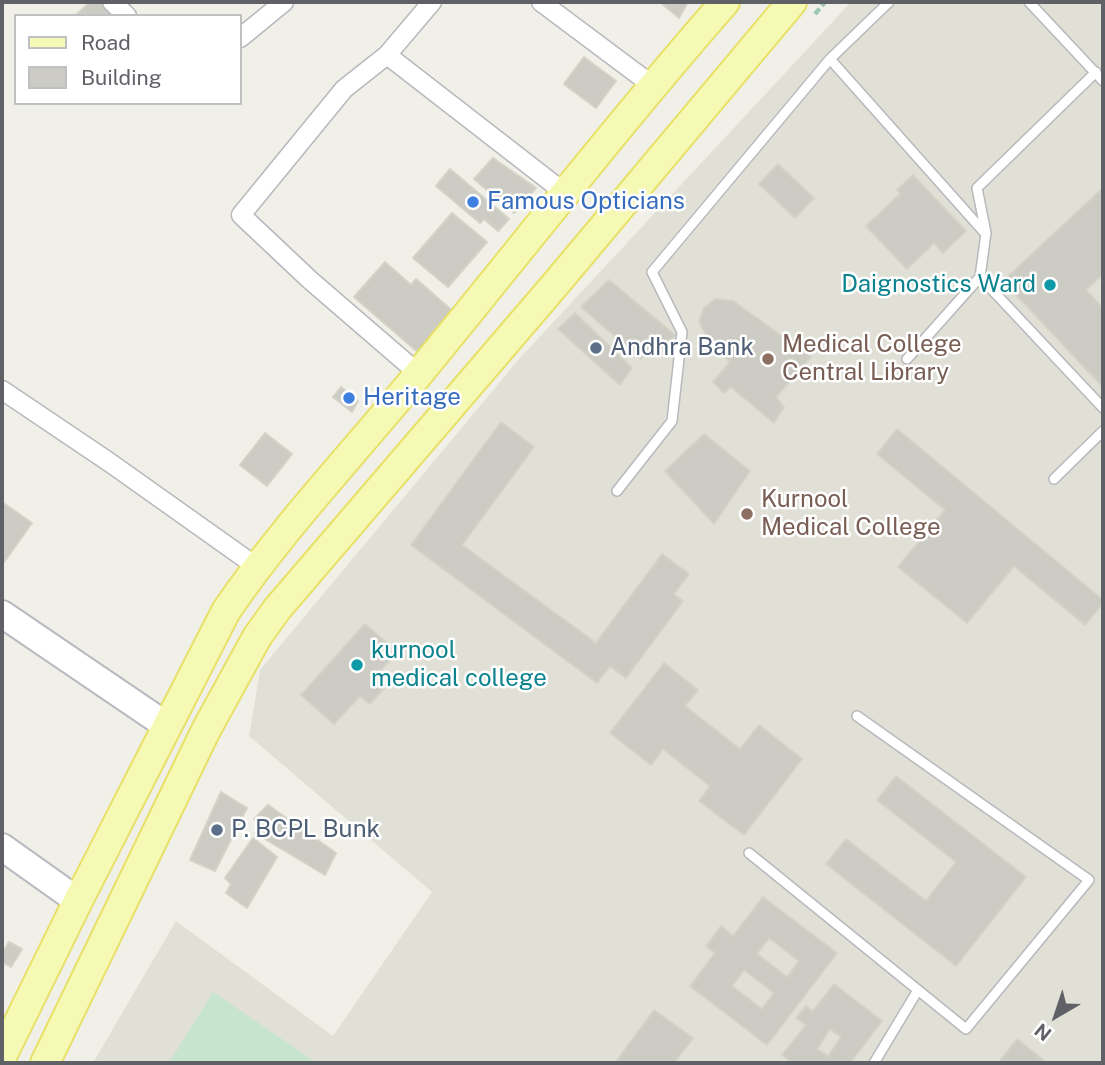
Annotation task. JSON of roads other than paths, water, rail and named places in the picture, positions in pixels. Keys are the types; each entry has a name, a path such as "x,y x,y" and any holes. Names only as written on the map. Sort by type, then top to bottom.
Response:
{"main road":[{"path":"2,1056 226,611 257,567 419,374 652,85 724,2"},
{"path":"45,1063 199,743 257,637 277,609 551,290 801,11"},
{"path":"167,726 199,743"}],"street":[{"path":"112,2 125,14"},
{"path":"242,36 284,2"},
{"path":"541,2 652,85"},
{"path":"419,374 310,280 241,215 344,89 387,55 426,4"},
{"path":"387,55 565,193"},
{"path":"2,390 110,462 257,567"},
{"path":"2,614 167,726"},
{"path":"2,847 78,901"}],"lane":[{"path":"617,491 672,421 682,332 652,272 830,59 890,2"},
{"path":"1029,2 1103,81"},
{"path":"830,59 986,233"},
{"path":"907,359 980,277 986,233 977,188 1096,72"},
{"path":"980,277 1103,408"},
{"path":"1054,480 1103,430"},
{"path":"749,853 966,1029 1089,880 857,716"},
{"path":"874,1063 918,990"}],"place":[{"name":"Famous Opticians","path":"473,202"},
{"name":"Daignostics Ward","path":"1050,285"},
{"name":"Andhra Bank","path":"596,348"},
{"name":"Medical College Central Library","path":"768,359"},
{"name":"Heritage","path":"349,398"},
{"name":"Kurnool Medical College","path":"747,514"},
{"name":"kurnool medical college","path":"357,665"},
{"name":"P. BCPL Bunk","path":"217,830"}]}
